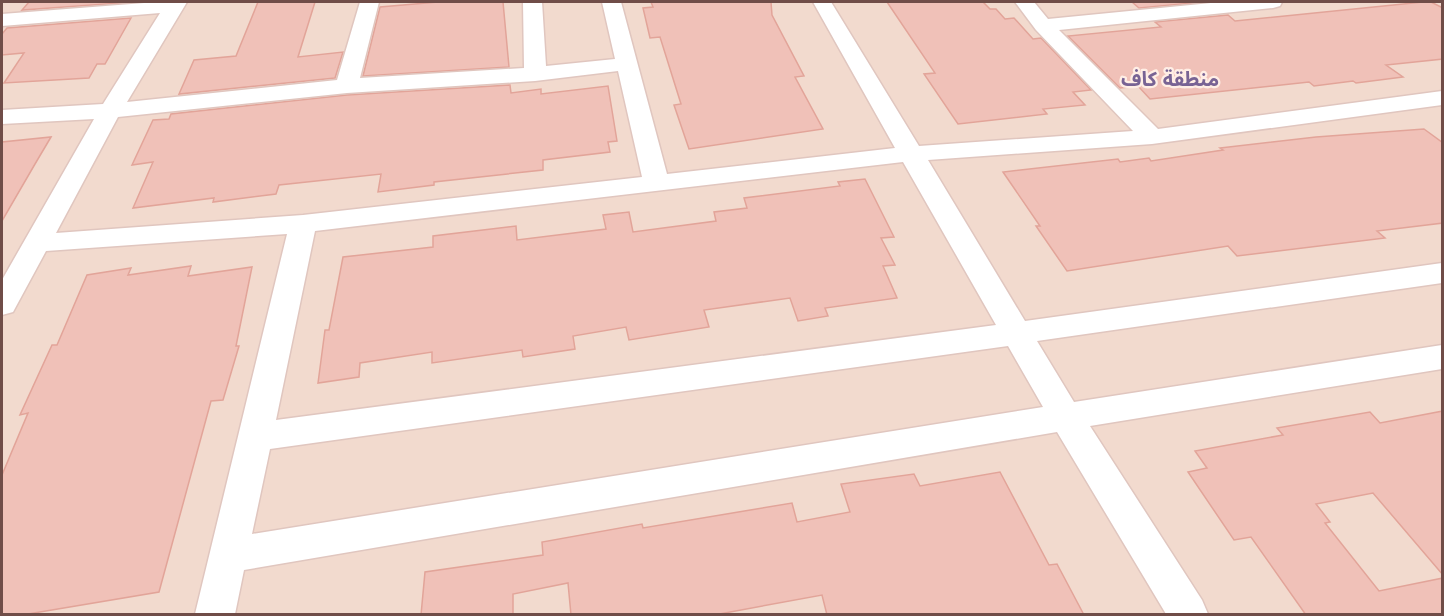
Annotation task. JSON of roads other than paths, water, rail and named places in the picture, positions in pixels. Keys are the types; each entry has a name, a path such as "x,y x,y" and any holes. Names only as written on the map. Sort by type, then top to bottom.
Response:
{"street":[{"path":"347,86 369,2"},
{"path":"532,2 535,74"},
{"path":"612,2 657,184"},
{"path":"822,2 1065,416 1188,615"},
{"path":"1024,2 1043,26 1152,136"},
{"path":"1119,2 1136,17"},
{"path":"1043,26 1273,2"},
{"path":"2,20 176,4"},
{"path":"2,305 110,111 176,4"},
{"path":"2,117 110,111 347,86 535,74 626,64"},
{"path":"37,243 303,224 911,154 1152,136 1431,99 1443,117"},
{"path":"215,615 303,224"},
{"path":"256,437 1443,273"},
{"path":"228,556 1065,416 1317,379 1443,357"}],"district":[{"name":"منطقة كاف","path":"1170,79"}]}
